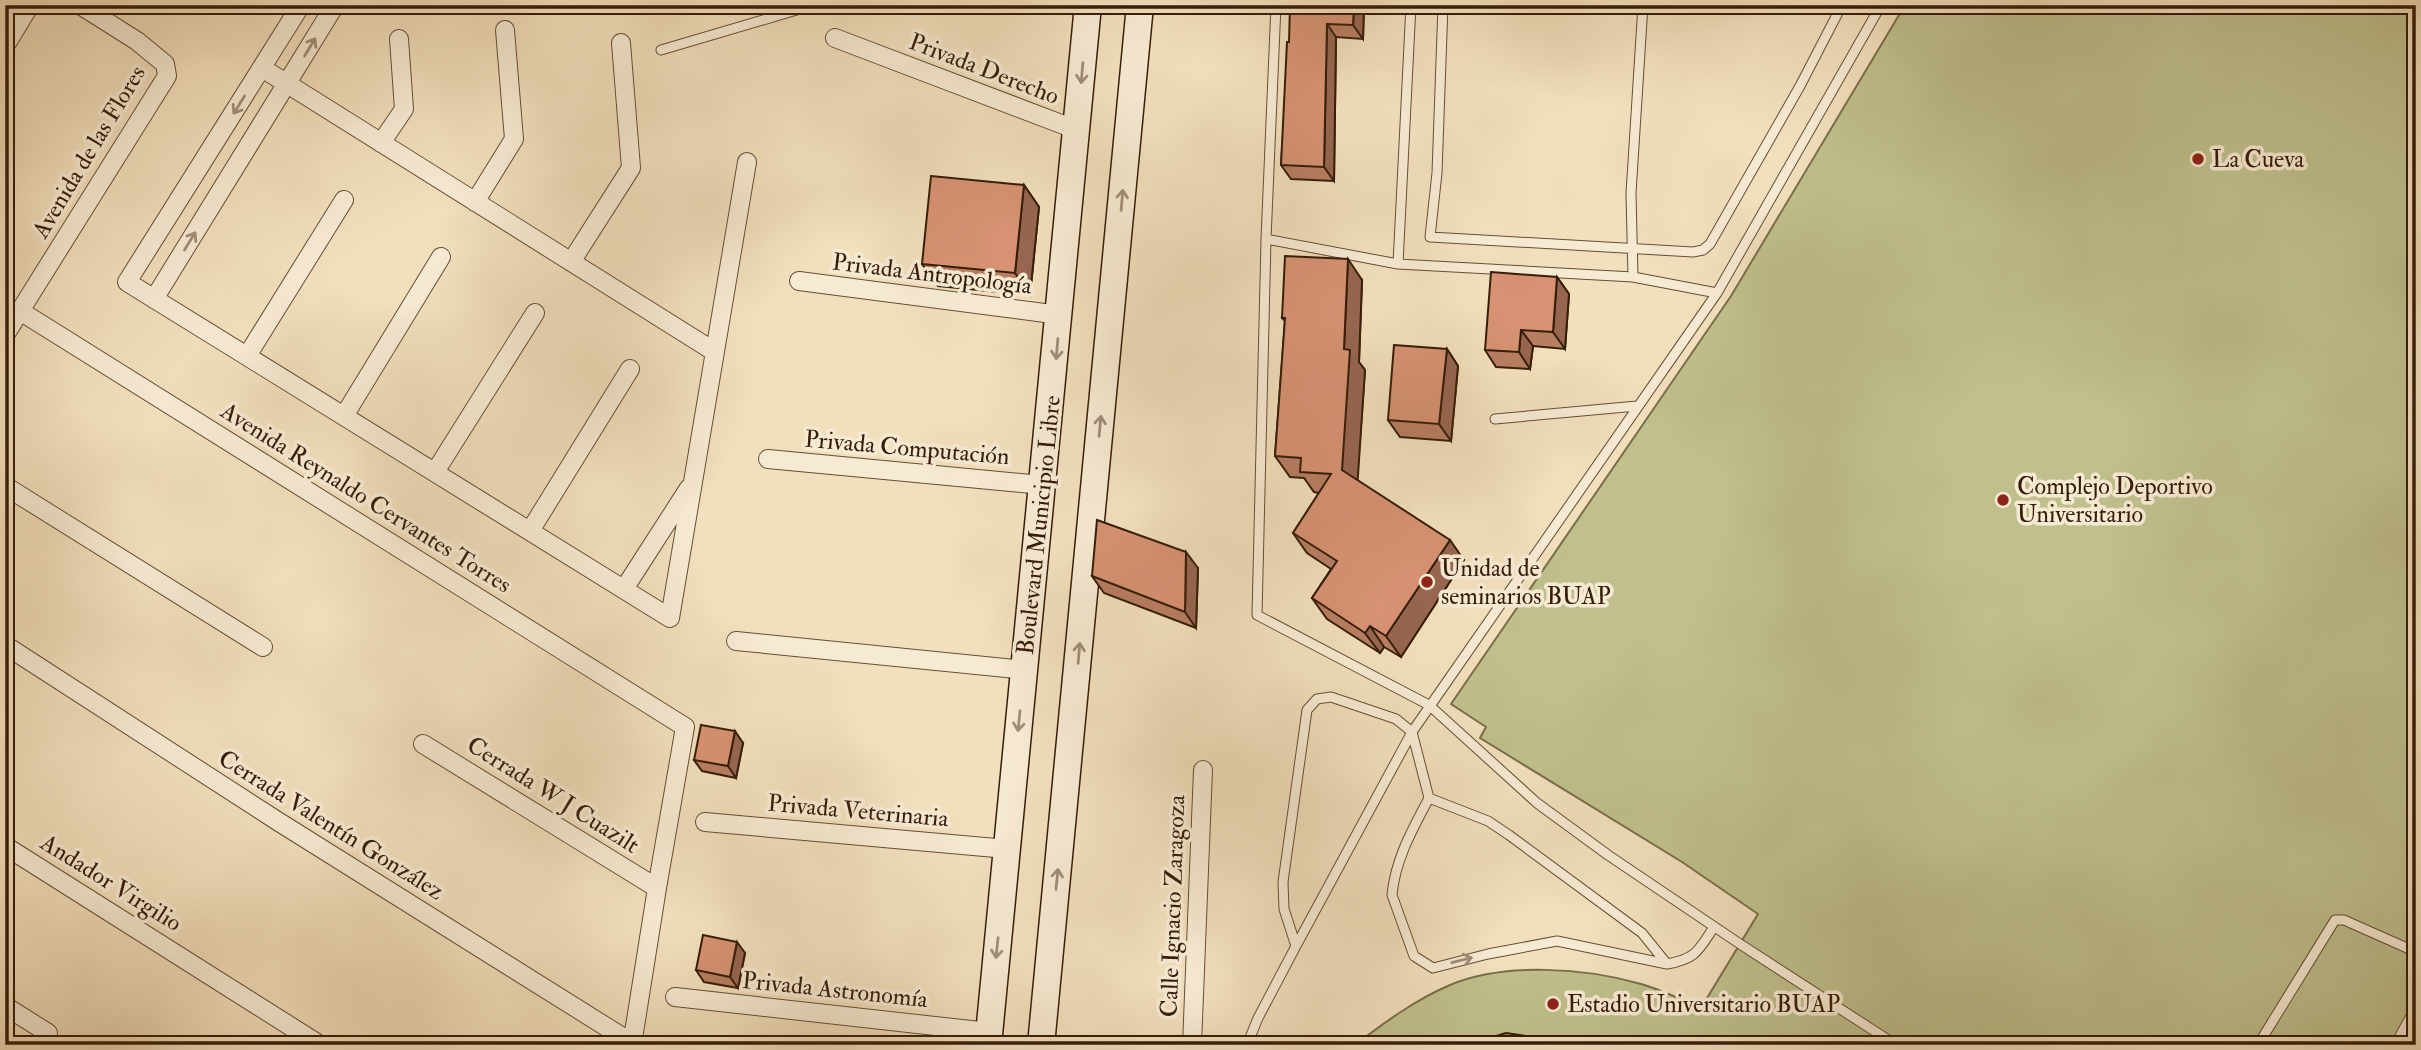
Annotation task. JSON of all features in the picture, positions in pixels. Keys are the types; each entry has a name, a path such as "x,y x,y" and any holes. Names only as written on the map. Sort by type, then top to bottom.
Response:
{"main road":[{"name":"Boulevard Municipio Libre","path":"989,1039 1088,5"},
{"name":"Boulevard Municipio Libre","path":"1041,1045 1140,5"}],"street":[{"path":"5,46 30,5"},
{"name":"Avenida de las Flores","path":"5,335 167,76 165,64 137,40 80,5"},
{"path":"301,5 127,282 670,618 747,162"},
{"path":"154,299 335,5"},
{"path":"475,202 514,139 505,30"},
{"name":"Privada Derecho","path":"835,38 1077,130"},
{"path":"381,143 404,109 399,39"},
{"path":"571,262 631,168 621,43"},
{"path":"262,68 715,352"},
{"path":"247,356 344,200"},
{"path":"344,416 441,257"},
{"name":"Privada Antropología","path":"799,281 1060,315"},
{"name":"Avenida Reynaldo Cervantes Torres","path":"20,311 685,727 657,888"},
{"path":"435,472 536,313"},
{"path":"530,531 630,369"},
{"name":"Privada Computación","path":"768,459 1042,485"},
{"path":"624,589 693,482"},
{"path":"5,486 262,647"},
{"path":"736,641 1024,670"},
{"name":"Cerrada Valentín González","path":"5,645 279,822 632,1044"},
{"name":"Cerrada W J Cuazilt","path":"423,744 657,888"},
{"name":"Calle Ignacio Zaragoza","path":"1192,1045 1203,770"},
{"name":"Privada Veterinaria","path":"705,822 1007,849"},
{"name":"Andador Virgilio","path":"5,846 320,1045"},
{"path":"632,1044 657,888"},
{"name":"Privada Astronomía","path":"675,997 989,1039"},
{"path":"5,1006 48,1032"}],"lane":[{"path":"662,50 800,9 805,5"},
{"path":"1276,5 1266,239 1257,615 1429,705 1537,803 1608,855 1896,1045"},
{"path":"1398,264 1411,5"},
{"path":"1443,5 1439,121 1430,237 1693,252 1703,250 1710,244 1807,74 1842,5"},
{"path":"1633,277 1633,146 1643,5"},
{"path":"1247,1045 1258,1018 1412,732 1717,293 1881,5"},
{"path":"1266,239 1398,264 1633,277 1717,293"},
{"path":"1495,419 1637,406"},
{"path":"1296,946 1284,909 1283,882 1307,710 1317,699 1331,696 1396,719 1412,732 1429,798 1396,870 1392,895 1414,956 1433,968 1556,941 1667,964 1686,961 1698,950 1714,927"},
{"path":"1429,798 1488,821 1509,835 1642,933 1667,964"},
{"path":"2258,1045 2335,920 2344,920 2416,952"},
{"path":"2395,1045 2416,1007"}],"green space":[{"name":"Complejo Deportivo Universitario","path":"1905,5 2416,5 2416,1045 1355,1045 1401,1012 1450,985 1495,973 1520,970 1596,974 1649,986 1701,1008 1758,914 1682,862 1480,738 1486,727 1451,704 1731,296"}],"building":[{"path":"1290,5 1354,5 1353,25 1327,24 1324,167 1281,165"},
{"path":"931,176 1024,185 1015,273 922,264"},
{"path":"1285,256 1348,259 1344,349 1350,350 1342,470 1450,540 1386,636 1370,626 1365,633 1312,598 1337,561 1293,533 1331,474 1300,472 1301,458 1275,456 1285,318 1282,318"},
{"path":"1491,272 1557,277 1553,332 1521,330 1519,352 1485,350"},
{"path":"1394,345 1447,349 1439,424 1388,420"},
{"path":"1097,520 1186,552 1185,612 1092,576"},
{"path":"701,725 735,731 728,766 694,760"},
{"path":"703,935 737,942 730,977 696,970"},
{"path":"1506,1033 1585,1045 1466,1045"}],"place":[{"name":"La Cueva","path":"2198,159"},
{"name":"Complejo Deportivo Universitario","path":"2003,500"},
{"name":"Unidad de seminarios BUAP","path":"1427,582"},
{"name":"Estadio Universitario BUAP","path":"1553,1004"}]}
